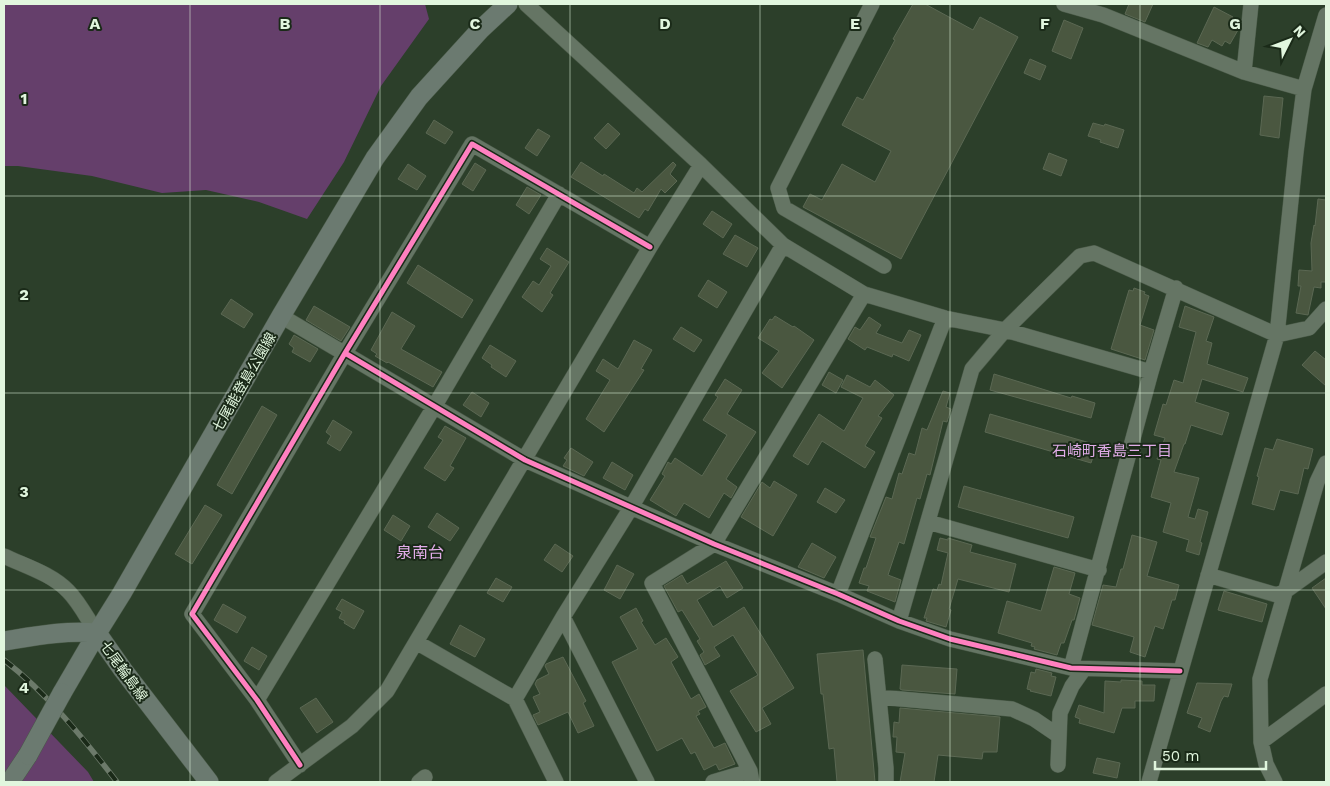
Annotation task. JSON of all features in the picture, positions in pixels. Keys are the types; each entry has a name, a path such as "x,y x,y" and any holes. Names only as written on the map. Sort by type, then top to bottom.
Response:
{"main road":[{"name":"七尾能登島公園線","path":"10,782 28,755 96,633 126,588 281,316 375,158 419,97 480,30 508,4"},
{"name":"七尾輪島線","path":"5,641 59,632 96,633 209,782"}],"street":[{"path":"526,4 700,165 783,246 864,294 946,318 1005,330 1151,372"},
{"path":"872,4 778,188 784,208 884,266"},
{"path":"1064,4 1103,15 1244,72 1304,89"},
{"path":"1244,72 1251,4"},
{"path":"1149,782 1278,335 1304,89 1326,15"},
{"path":"300,765 257,700 192,614 345,353 472,144 650,247"},
{"path":"276,782 352,726 387,691 700,165"},
{"path":"257,700 434,407 559,194"},
{"path":"514,699 632,506 783,246"},
{"path":"899,621 972,369 1005,330 1080,256 1094,253 1278,335 1309,328 1326,309"},
{"path":"1058,765 1060,713 1078,668 1099,570 1151,372 1176,288"},
{"path":"713,782 751,777 652,584 714,544 864,294"},
{"path":"281,316 525,460 714,544 899,621 950,639 1078,668 1180,671"},
{"path":"838,594 946,318"},
{"path":"1275,782 1266,764 1261,742 1260,679 1317,482 1326,463"},
{"path":"928,522 1099,570"},
{"path":"4,556 61,584 73,597 96,633"},
{"path":"1208,575 1277,595 1326,562"},
{"path":"563,617 647,782"},
{"path":"416,642 514,699 556,782"},
{"path":"875,660 886,782"},
{"path":"1261,742 1326,694"},
{"path":"879,697 1012,710 1034,720 1059,736"}],"shaded area":[{"path":"4,4 425,4 429,19 381,86 344,162 307,219 259,202 206,190 162,193 92,176 18,166 4,166"},
{"path":"4,685 88,772 94,782 4,782"}],"building":[{"path":"913,4 925,4 973,30 980,17 1018,37 901,259 803,207 810,194 822,200 842,164 875,182 891,151 842,125 857,97 863,100 895,40 893,39"},
{"path":"1129,4 1153,4 1145,22 1125,14"},
{"path":"1214,7 1233,17 1228,26 1238,30 1230,44 1225,41 1222,46 1212,40 1208,47 1197,43"},
{"path":"1064,20 1083,28 1071,59 1052,51"},
{"path":"1030,59 1046,66 1040,80 1024,73"},
{"path":"1264,96 1283,98 1279,138 1260,135"},
{"path":"434,120 453,132 445,144 426,133"},
{"path":"608,123 620,134 606,149 594,138"},
{"path":"1093,123 1104,126 1105,124 1124,130 1118,148 1088,136"},
{"path":"538,129 550,136 537,156 525,148"},
{"path":"1049,153 1067,160 1061,176 1043,169"},
{"path":"581,162 634,193 637,188 642,192 673,162 676,165 670,174 677,181 665,193 661,189 648,211 645,209 639,218 571,177"},
{"path":"475,163 486,170 473,191 462,184"},
{"path":"408,164 426,176 417,190 398,179"},
{"path":"527,187 541,195 529,214 516,205"},
{"path":"1318,199 1326,200 1326,282 1321,282 1321,288 1314,287 1308,315 1296,313 1301,286 1298,286 1299,270 1312,271 1311,243"},
{"path":"712,211 732,224 723,238 703,224"},
{"path":"735,235 758,248 747,267 723,254"},
{"path":"547,248 569,262 550,293 553,295 542,312 522,297 533,281 539,285 551,266 540,259"},
{"path":"418,265 473,300 462,318 407,283"},
{"path":"708,280 727,292 717,308 698,296"},
{"path":"1134,288 1145,292 1144,294 1149,296 1140,325 1154,330 1145,360 1111,349 1129,290 1133,291"},
{"path":"231,299 253,314 244,328 221,314"},
{"path":"314,306 350,327 341,341 306,320"},
{"path":"1185,306 1214,317 1206,341 1212,343 1207,364 1248,378 1243,392 1202,379 1195,402 1229,413 1222,435 1191,425 1174,472 1199,478 1188,517 1195,519 1198,509 1208,512 1200,542 1202,543 1199,555 1186,551 1189,540 1163,532 1171,503 1151,497 1161,460 1157,459 1165,438 1154,435 1163,404 1166,405 1174,380 1183,383 1196,332 1179,327"},
{"path":"392,312 415,326 401,349 442,372 433,387 375,356 377,354 371,350"},
{"path":"775,316 814,340 782,388 762,373 779,351 758,338 770,319 772,320"},
{"path":"869,317 881,325 876,333 902,343 909,330 921,335 909,361 893,354 892,357 867,347 865,350 848,339 855,327 860,330"},
{"path":"681,327 702,340 694,352 673,339"},
{"path":"294,335 318,349 310,362 292,352 294,348 289,344"},
{"path":"634,340 652,350 641,369 644,370 604,432 586,419 610,380 596,371 603,359 618,369"},
{"path":"490,345 516,361 506,377 482,358"},
{"path":"1315,351 1326,360 1326,386 1302,365"},
{"path":"829,372 843,380 836,393 822,385"},
{"path":"994,374 1071,398 1072,396 1095,403 1091,418 990,390"},
{"path":"847,375 870,387 875,380 894,395 878,416 882,418 865,446 875,452 865,468 822,441 808,465 793,456 819,414 844,431 863,398 841,387"},
{"path":"725,379 742,390 727,414 756,432 726,479 737,487 731,498 724,493 709,518 684,503 676,516 650,500 665,476 662,474 668,462 671,464 675,458 702,476 727,435 703,420 718,397 715,395"},
{"path":"943,391 950,393 946,407 951,409 947,422 943,421 930,475 927,474 920,499 917,498 904,544 899,542 888,575 901,580 895,602 867,591 869,586 859,583 876,538 870,537 886,497 892,499 899,473 902,474 909,453 915,455 922,428 927,430"},
{"path":"472,392 489,403 481,417 463,405"},
{"path":"262,406 277,415 232,494 217,485"},
{"path":"990,414 1097,445 1091,463 985,432"},
{"path":"333,420 352,432 340,451 327,443 331,436 326,432"},
{"path":"445,426 466,438 450,466 454,468 445,481 424,468 443,440 438,437"},
{"path":"1277,439 1313,449 1308,469 1304,468 1298,494 1280,490 1274,510 1252,504 1265,448 1273,450"},
{"path":"571,448 593,462 584,476 563,466 567,460 564,458"},
{"path":"612,462 633,475 625,490 603,478"},
{"path":"774,481 797,495 773,536 741,517 762,482 770,488"},
{"path":"964,486 1074,517 1068,538 958,507"},
{"path":"825,488 845,500 836,513 817,502"},
{"path":"205,505 222,515 192,564 175,554"},
{"path":"437,513 459,528 450,541 428,527"},
{"path":"393,515 410,526 401,541 384,530"},
{"path":"1132,535 1157,542 1147,576 1179,585 1163,629 1155,626 1145,657 1130,652 1134,637 1092,625 1103,585 1116,587"},
{"path":"940,538 948,540 948,538 972,545 970,552 1016,564 1009,592 958,579 946,627 926,621 927,618 924,618 933,589 937,590 939,584 941,585 948,553 937,550"},
{"path":"812,543 836,557 824,578 798,567"},
{"path":"555,544 573,556 562,572 544,560"},
{"path":"726,561 743,588 727,598 720,586 697,600 713,627 744,607 794,688 762,708 771,724 756,732 730,691 758,675 733,635 714,647 720,656 705,665 700,655 704,652 697,641 700,639 682,610 678,612 664,586 682,575 687,584"},
{"path":"617,565 634,574 620,599 604,590"},
{"path":"1054,567 1075,573 1069,594 1080,598 1074,620 1072,620 1064,643 1061,643 1057,655 1034,649 1035,647 1031,646 1032,643 998,633 1007,601 1041,611"},
{"path":"496,578 512,587 503,602 487,593"},
{"path":"1326,578 1326,609 1312,588"},
{"path":"1224,591 1267,604 1262,622 1218,610"},
{"path":"342,599 364,611 354,629 339,618 342,612 336,609"},
{"path":"223,604 246,617 237,633 214,620"},
{"path":"636,608 643,621 641,622 655,645 666,638 678,657 671,662 691,699 699,694 706,707 698,711 700,714 696,716 714,748 725,743 735,764 719,770 716,764 704,770 695,752 691,754 682,738 657,751 612,662 638,649 620,617"},
{"path":"460,625 485,639 475,657 450,644"},
{"path":"252,647 267,656 259,670 244,661"},
{"path":"863,650 875,782 837,782 834,748 829,749 817,654"},
{"path":"563,657 586,701 583,703 594,726 578,733 568,712 538,725 533,715 540,712 533,697 540,694 535,684 537,680 549,674 545,666 546,664"},
{"path":"902,665 957,669 955,694 900,689"},
{"path":"1036,669 1052,673 1051,676 1056,677 1051,696 1027,689 1031,672 1035,673"},
{"path":"1121,680 1142,681 1142,685 1155,685 1154,701 1135,701 1135,708 1122,708 1114,733 1079,723 1080,719 1075,717 1079,705 1104,713 1105,681 1121,682"},
{"path":"1197,683 1232,684 1228,697 1224,696 1221,701 1210,732 1198,727 1202,718 1187,713"},
{"path":"316,698 333,722 317,733 300,708"},
{"path":"900,708 1000,717 997,752 983,752 982,759 938,755 934,782 900,782 905,753 896,752 897,737 893,737 894,722 899,723"},
{"path":"1097,758 1120,763 1117,778 1093,773"}],"railway":[{"path":"4,660 50,702 78,733 117,782"}],"cycle path":[{"path":"300,765 257,700 192,614 345,353 472,144 650,247"},
{"path":"345,353 525,460 714,544 899,621 950,639 1071,668 1180,671"}],"district":[{"name":"石崎町香島三丁目","path":"1112,451"},
{"name":"泉南台","path":"420,552"}]}
